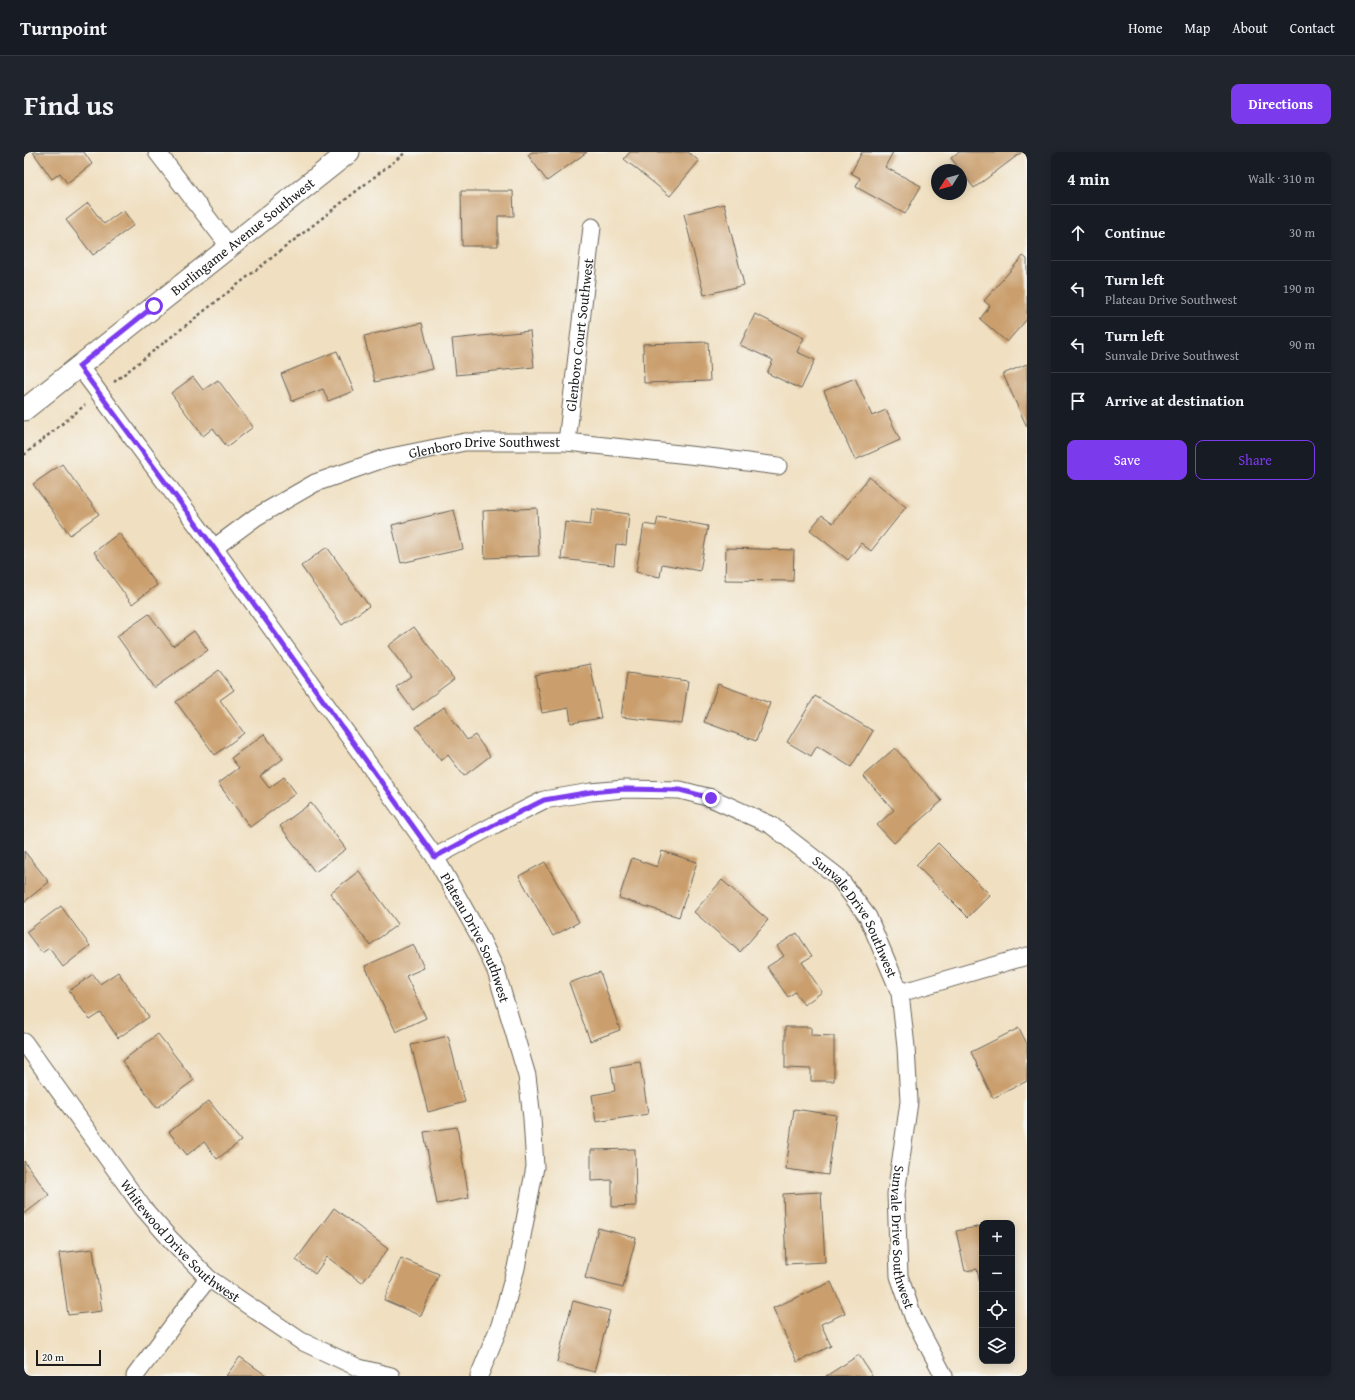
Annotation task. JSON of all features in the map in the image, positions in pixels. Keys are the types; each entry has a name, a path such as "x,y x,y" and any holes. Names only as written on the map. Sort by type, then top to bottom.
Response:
{"street":[{"path":"158,152 230,246"},
{"name":"Burlingame Avenue Southwest","path":"24,410 348,152"},
{"name":"Glenboro Court Southwest","path":"567,442 592,227"},
{"name":"Plateau Drive Southwest","path":"79,366 214,548 435,857 480,938 496,971 527,1076 532,1118 534,1167 516,1268 500,1325 479,1376"},
{"name":"Glenboro Drive Southwest","path":"214,548 256,517 315,483 386,458 465,442 567,442 778,466"},
{"name":"Sunvale Drive Southwest","path":"435,857 544,800 591,792 624,789 680,790 711,798 771,825 838,877 868,917 900,993 906,1047 909,1102 896,1194 899,1276 914,1319 944,1376"},
{"path":"900,993 1027,956"},
{"name":"Whitewood Drive Southwest","path":"24,1042 143,1208 171,1240 208,1278 301,1341 359,1368 391,1376"},
{"path":"135,1376 208,1278"}],"path":[{"path":"24,455 100,393 406,152"}],"building":[{"path":"33,152 84,152 92,164 67,183 60,173 52,179"},
{"path":"532,152 587,152 547,181 528,155"},
{"path":"630,152 688,152 699,161 670,196 624,159"},
{"path":"862,152 893,152 885,167 921,186 905,214 856,187 860,178 851,173"},
{"path":"959,152 1022,152 974,188 967,179 967,164 956,164 951,158"},
{"path":"461,191 513,191 514,216 498,216 498,246 462,246"},
{"path":"88,203 104,224 123,210 134,225 93,255 66,220"},
{"path":"724,204 744,285 704,295 684,214"},
{"path":"1023,256 1027,259 1027,319 1007,342 980,319 990,306 984,301"},
{"path":"755,314 804,338 797,352 815,360 801,389 767,373 773,360 740,345"},
{"path":"422,323 433,369 375,382 364,336"},
{"path":"530,331 534,367 456,375 452,339"},
{"path":"708,342 710,381 644,383 643,344"},
{"path":"337,351 354,391 328,401 323,389 292,401 281,374"},
{"path":"1027,364 1027,427 1003,374"},
{"path":"193,377 203,390 218,380 253,427 227,447 213,428 203,436 171,393"},
{"path":"855,378 872,416 886,410 900,440 855,460 824,391"},
{"path":"62,464 99,514 70,535 33,484"},
{"path":"869,477 906,507 871,551 861,543 848,560 810,530 822,515 833,523"},
{"path":"537,508 539,556 485,558 483,511"},
{"path":"592,509 629,514 626,545 616,544 614,565 561,559 565,522 590,525"},
{"path":"454,510 463,549 401,563 392,525"},
{"path":"658,517 708,526 700,571 662,564 660,577 636,572 644,524 656,526"},
{"path":"119,533 157,585 132,604 94,552"},
{"path":"327,547 369,606 342,625 301,566"},
{"path":"726,548 794,550 793,581 725,580"},
{"path":"149,614 173,646 194,631 208,650 154,688 117,636"},
{"path":"414,627 454,679 413,710 396,687 411,676 388,646"},
{"path":"590,664 601,718 571,723 569,708 542,713 535,675"},
{"path":"219,670 234,690 220,700 244,733 215,755 176,702"},
{"path":"627,673 688,681 682,724 621,717"},
{"path":"718,684 770,703 756,741 704,722"},
{"path":"815,696 873,731 851,767 817,746 811,756 787,742"},
{"path":"444,707 467,740 475,735 490,756 464,776 448,755 441,761 416,727"},
{"path":"264,734 283,759 260,776 269,788 284,777 296,793 250,827 218,783 239,768 231,758"},
{"path":"895,748 942,801 894,843 877,825 894,810 863,776"},
{"path":"311,803 346,849 315,872 280,826"},
{"path":"938,843 990,895 968,917 916,865"},
{"path":"24,851 49,882 24,902"},
{"path":"662,851 697,862 679,917 619,898 632,858 657,867"},
{"path":"545,862 579,922 553,936 519,876"},
{"path":"359,871 398,924 370,945 330,893"},
{"path":"722,880 768,920 740,952 694,912"},
{"path":"61,906 90,946 63,967 49,948 42,953 26,932"},
{"path":"797,933 812,956 802,962 822,992 804,1005 795,992 788,997 767,967 784,956 777,946"},
{"path":"413,944 424,968 406,976 426,1018 396,1032 365,966"},
{"path":"118,972 149,1017 118,1038 101,1013 90,1020 69,991 93,974 100,984"},
{"path":"600,972 620,1030 590,1041 569,983"},
{"path":"785,1027 811,1027 811,1035 834,1036 834,1081 811,1081 811,1069 785,1068"},
{"path":"1019,1028 1027,1044 1027,1081 993,1098 971,1052"},
{"path":"158,1034 194,1080 157,1108 122,1061"},
{"path":"448,1036 465,1102 428,1112 411,1045"},
{"path":"640,1062 648,1114 596,1122 592,1095 615,1091 611,1067"},
{"path":"209,1101 241,1141 217,1159 204,1142 187,1155 169,1132"},
{"path":"794,1109 836,1115 828,1175 786,1169"},
{"path":"457,1127 469,1198 437,1204 424,1132"},
{"path":"635,1149 636,1206 612,1207 612,1180 591,1181 591,1150"},
{"path":"24,1161 49,1195 24,1214"},
{"path":"821,1192 825,1262 786,1264 783,1194"},
{"path":"334,1208 388,1249 362,1283 327,1257 315,1274 296,1260"},
{"path":"979,1227 979,1280 977,1269 965,1271 956,1231"},
{"path":"598,1228 636,1238 623,1288 585,1278"},
{"path":"93,1249 102,1311 68,1315 59,1253"},
{"path":"401,1258 439,1274 421,1316 384,1300"},
{"path":"831,1282 845,1313 821,1324 831,1346 797,1362 773,1308"},
{"path":"573,1301 610,1311 594,1372 557,1362"},
{"path":"859,1355 872,1376 826,1376"},
{"path":"240,1357 267,1376 226,1376"}],"route":[{"path":"154,306 79,366 214,548 435,857 544,800 591,792 624,789 680,790 711,798"}]}
